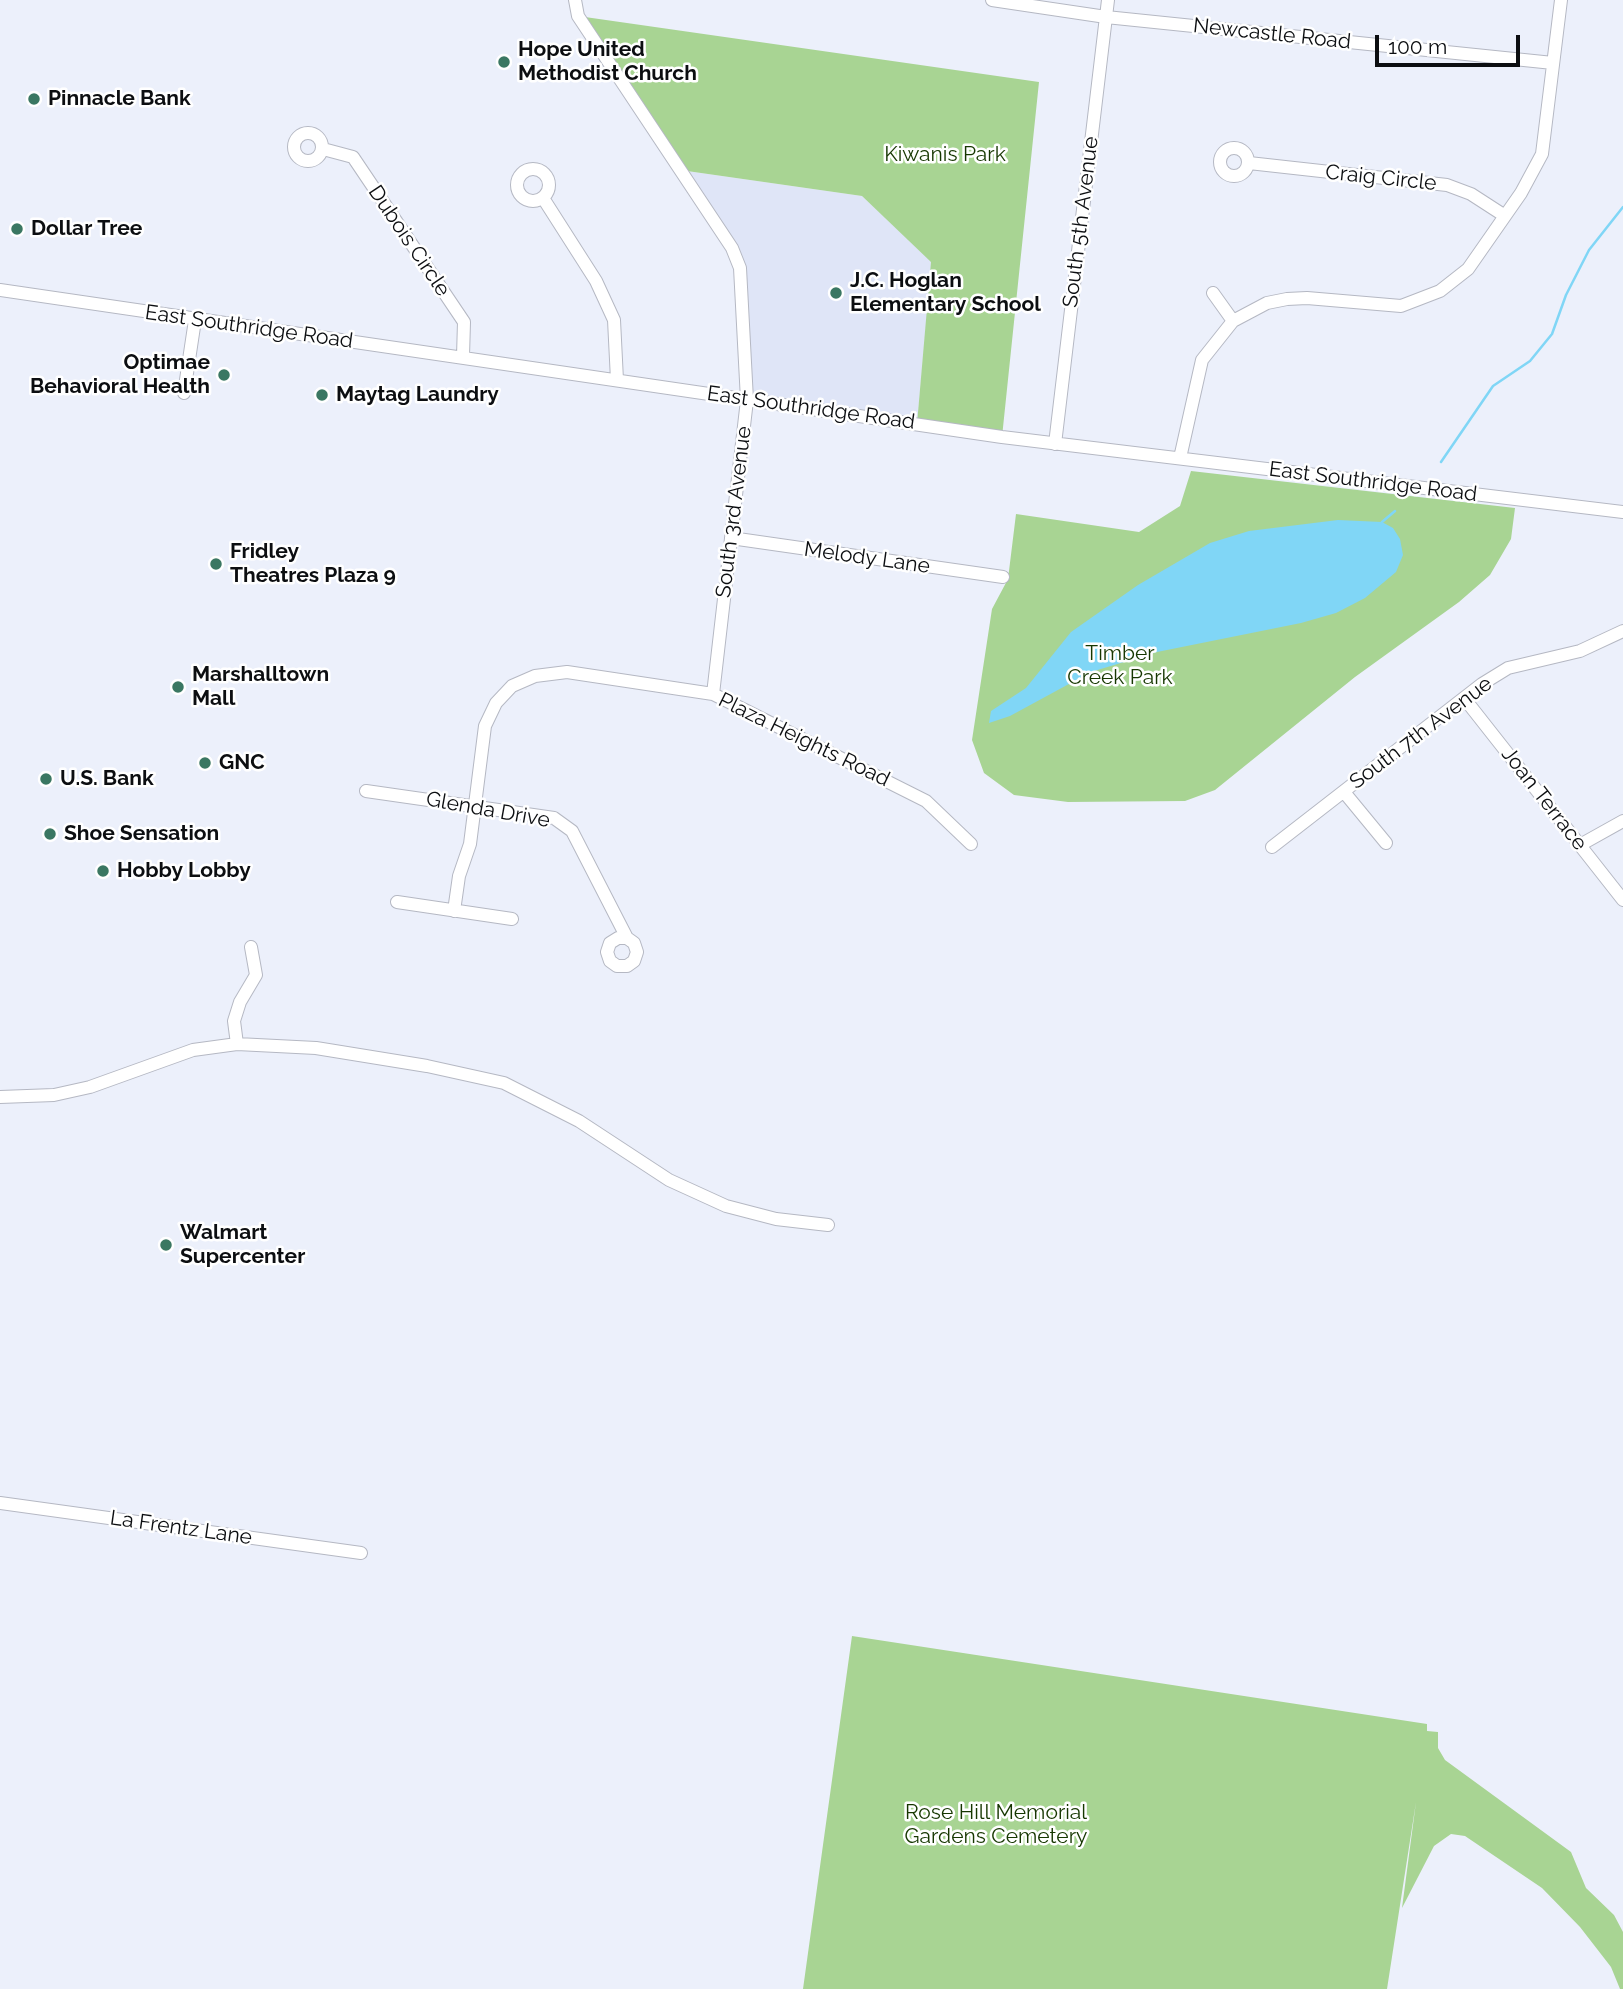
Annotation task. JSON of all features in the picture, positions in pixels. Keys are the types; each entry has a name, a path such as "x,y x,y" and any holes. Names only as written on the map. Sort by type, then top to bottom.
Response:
{"street":[{"name":"South 3rd Avenue","path":"575,0 578,16 738,259 744,316 747,400 713,694"},
{"name":"Newcastle Road","path":"992,0 1106,17 1553,64"},
{"name":"South 5th Avenue","path":"1055,444 1108,0"},
{"path":"1180,458 1202,360 1233,321 1267,303 1287,299 1307,298 1401,306 1429,296 1468,269 1506,216 1542,154 1561,0"},
{"name":"Dubois Circle","path":"323,149 353,157 368,179 464,322 463,356"},
{"name":"Craig Circle","path":"1249,163 1447,185 1471,194 1506,216"},
{"path":"543,198 596,281 614,320 617,380"},
{"name":"East Southridge Road","path":"0,290 1055,444 1623,512"},
{"path":"1213,293 1233,321"},
{"path":"184,394 195,320"},
{"name":"Melody Lane","path":"731,538 1003,577"},
{"name":"South 7th Avenue","path":"1272,847 1464,698 1508,668 1580,651 1623,631"},
{"name":"Plaza Heights Road","path":"475,806 485,726 496,703 512,686 535,676 567,672 713,694 926,801 971,844"},
{"name":"Joan Terrace","path":"1464,698 1623,900"},
{"name":"Glenda Drive","path":"366,791 554,818 572,831 627,938"},
{"path":"1344,792 1386,843"},
{"path":"454,911 458,876 470,844 475,806"},
{"path":"1580,845 1623,821"},
{"path":"397,902 512,919"},
{"path":"237,1044 234,1021 240,1002 256,975 251,947"},
{"path":"0,1097 54,1095 90,1087 193,1050 237,1044 316,1048 427,1066 504,1083 579,1121 669,1180 726,1206 776,1219 828,1225"},
{"name":"La Frentz Lane","path":"0,1503 361,1553"}],"shaded area":[{"name":"J.C. Hoglan Elementary School","path":"680,170 862,196 932,262 917,424 747,400 740,268"}],"green space":[{"name":"Kiwanis Park","path":"578,16 1039,82 1002,437 917,424 931,262 862,196 680,170"},
{"name":"Timber Creek Park","path":"1191,471 1515,508 1511,539 1490,575 1459,602 1355,677 1215,790 1185,801 1068,802 1014,795 984,773 972,740 992,609 1008,579 1016,514 1139,532 1180,506"},
{"name":"Rose Hill Memorial Gardens Cemetery","path":"852,1636 1427,1724 1427,1731 1438,1732 1438,1748 1445,1760 1571,1852 1586,1888 1614,1915 1623,1932 1623,1989 1620,1989 1611,1967 1580,1927 1542,1888 1465,1836 1451,1834 1434,1846 1402,1908 1416,1802 1387,1989 803,1989"}],"water":[{"path":"1338,520 1382,522 1393,528 1400,539 1403,555 1396,572 1365,598 1336,613 1301,623 1157,652 1091,672 1010,716 989,723 991,711 1026,688 1071,632 1138,585 1210,543 1249,531"}],"waterway":[{"path":"1441,462 1493,386 1530,361 1552,334 1566,295 1589,250 1623,207"},
{"path":"1382,522 1395,511"}],"place":[{"name":"Hope United Methodist Church","path":"504,62"},
{"name":"Pinnacle Bank","path":"34,99"},
{"name":"Dollar Tree","path":"17,229"},
{"name":"J.C. Hoglan Elementary School","path":"836,293"},
{"name":"Optimae Behavioral Health","path":"224,375"},
{"name":"Maytag Laundry","path":"322,395"},
{"name":"Fridley Theatres Plaza 9","path":"216,564"},
{"name":"Marshalltown Mall","path":"178,687"},
{"name":"GNC","path":"205,763"},
{"name":"U.S. Bank","path":"46,779"},
{"name":"Shoe Sensation","path":"50,834"},
{"name":"Hobby Lobby","path":"103,871"},
{"name":"Walmart Supercenter","path":"166,1245"}]}
